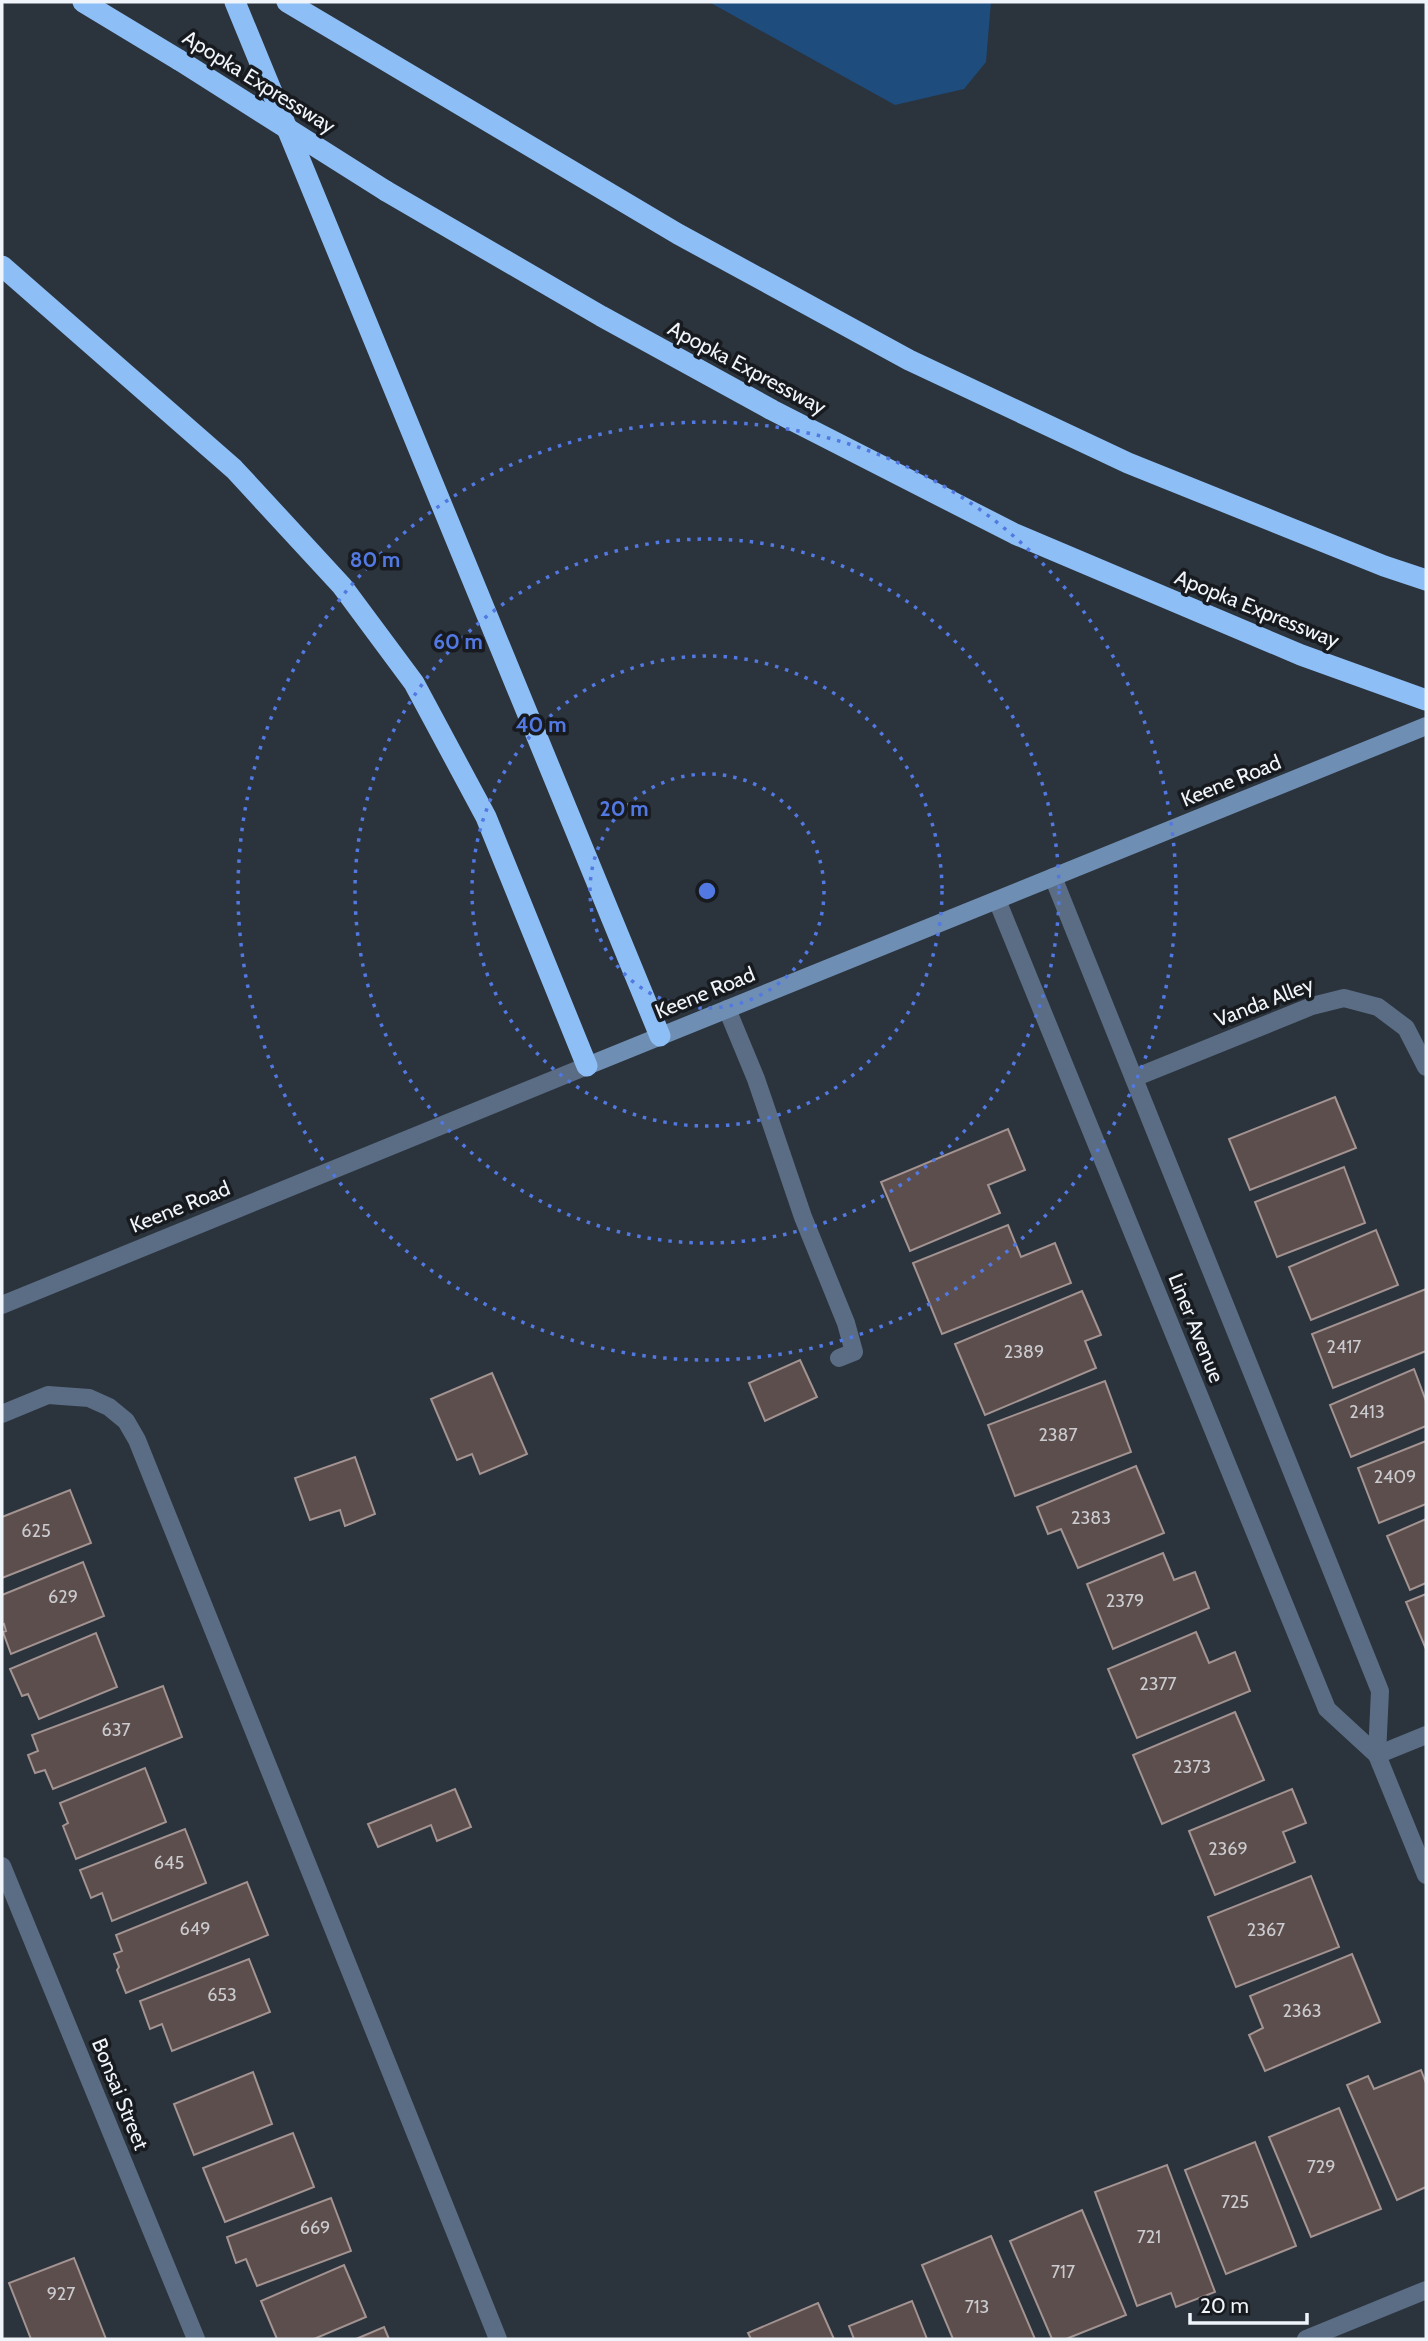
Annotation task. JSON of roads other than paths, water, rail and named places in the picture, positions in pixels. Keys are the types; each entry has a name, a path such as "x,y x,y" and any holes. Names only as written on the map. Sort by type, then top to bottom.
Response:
{"highway":[{"name":"Apopka Expressway","path":"83,2 386,191 601,316 772,410 991,522 1301,655 1426,700"},
{"path":"235,2 660,1036"},
{"path":"287,2 678,234 909,360 1128,463 1384,566 1426,580"},
{"path":"2,265 234,469 342,586 414,683 486,817 587,1066"}],"main road":[{"name":"Keene Road","path":"587,1066 1426,726"}],"street":[{"name":"Liner Avenue","path":"1053,877 1380,1691 1377,1755"},
{"name":"Liner Avenue","path":"997,900 1328,1709 1377,1755 1426,1875"},
{"name":"Vanda Alley","path":"1135,1079 1312,1006 1344,998 1378,1007 1406,1028 1426,1067"},
{"path":"727,1009 756,1079 803,1217 846,1323 854,1352 839,1358"},
{"name":"Keene Road","path":"2,1305 587,1066"},
{"path":"2,1414 48,1395 89,1398 109,1407 126,1421 136,1440 498,2339"},
{"path":"1377,1755 1426,1735"},
{"name":"Bonsai Street","path":"2,1866 196,2339"},
{"path":"1306,2339 1426,2290"}],"water":[{"path":"709,2 991,2 986,62 964,89 895,105"}]}
